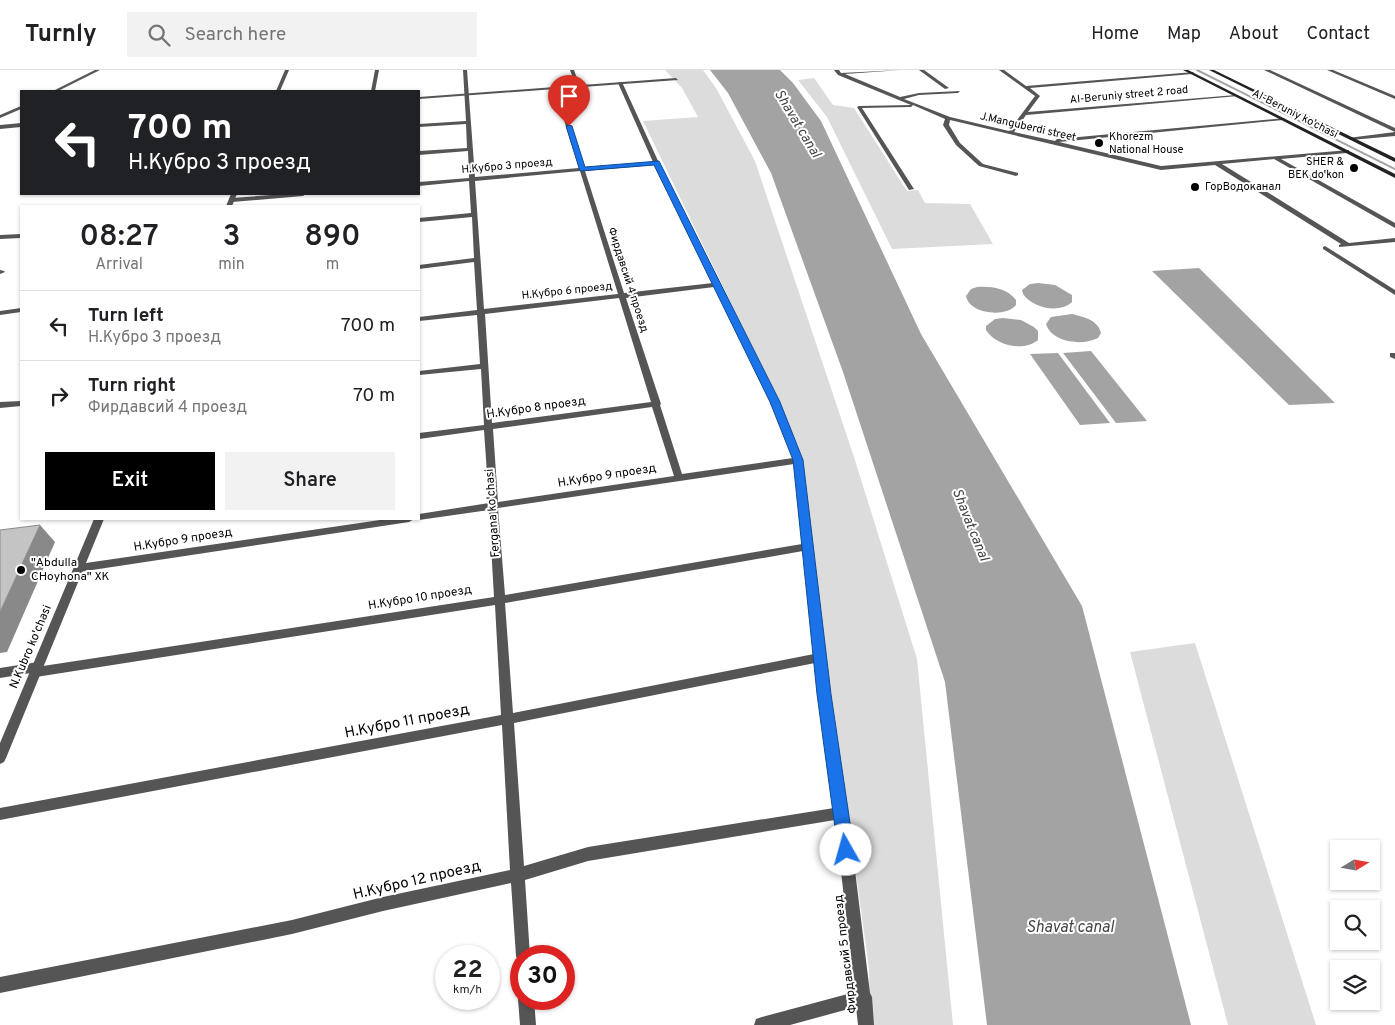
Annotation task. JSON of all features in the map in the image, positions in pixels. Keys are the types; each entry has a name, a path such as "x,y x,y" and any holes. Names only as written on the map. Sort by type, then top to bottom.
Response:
{"main road":[{"name":"Al-Beruniy ko’chasi","path":"1185,70 1395,176"},
{"name":"Al-Beruniy ko’chasi","path":"1211,70 1395,160"}],"street":[{"path":"57,90 98,70"},
{"path":"278,90 287,70"},
{"path":"373,90 377,70"},
{"name":"Fergana ko'chasi","path":"465,70 522,945"},
{"path":"572,70 578,86"},
{"path":"838,72 899,70"},
{"path":"922,70 947,88"},
{"path":"1001,70 1038,96 1010,134"},
{"path":"1266,70 1395,132"},
{"path":"1329,70 1395,98"},
{"name":"J.Manguberdi street","path":"838,72 948,118 1162,168 1346,152"},
{"path":"1026,88 1192,73"},
{"path":"420,98 676,79"},
{"name":"Фирдавсий 5 проезд","path":"620,83 656,163 775,402 798,460 820,657 841,812 866,1025"},
{"name":"Фирдавсий 4 проезд","path":"556,88 679,478"},
{"path":"899,98 919,94 958,92"},
{"name":"Al-Beruniy street 2 road","path":"1024,114 1236,96"},
{"name":"J.Manguberdi street","path":"911,189 859,107 917,106"},
{"path":"0,117 20,107"},
{"path":"948,118 946,125 958,144 981,165 1016,174"},
{"path":"1049,142 1282,119"},
{"path":"420,126 468,122"},
{"path":"0,127 20,126"},
{"path":"1351,138 1395,132"},
{"path":"420,153 470,149"},
{"path":"1276,158 1395,226"},
{"name":"Н.Кубро 3 проезд","path":"420,184 656,163"},
{"path":"1216,163 1347,245"},
{"path":"232,200 291,195"},
{"path":"420,220 474,215"},
{"path":"0,237 20,236"},
{"path":"1395,240 1325,248 1395,293"},
{"path":"420,266 476,260"},
{"name":"Н.Кубро 6 проезд","path":"420,319 717,285"},
{"path":"0,312 20,310"},
{"path":"420,373 484,366"},
{"path":"0,404 20,404"},
{"name":"Н.Кубро 8 проезд","path":"420,436 657,404"},
{"name":"Н.Кубро 9 проезд","path":"420,517 798,460"},
{"name":"N.Kubro ko'chasi","path":"0,758 99,520"},
{"name":"Н.Кубро 9 проезд","path":"79,568 402,520"},
{"name":"Н.Кубро 10 проезд","path":"0,673 37,670 499,600 808,547"},
{"name":"Н.Кубро 11 проезд","path":"0,814 507,720 820,657"},
{"name":"Н.Кубро 12 проезд","path":"0,985 210,944 518,875 588,854 841,812"},
{"path":"762,1025 864,998"},
{"path":"527,1010 528,1025"}],"shaded area":[{"path":"665,70 703,70 716,88 755,161 854,457 917,659 953,1025 870,1025 869,969 810,537 803,463 783,411 643,121 698,117 682,88"},
{"path":"814,78 833,105 854,108 907,191 918,190 925,203 970,204 993,244 892,249 827,117 798,80"},
{"path":"1195,643 1316,1025 1228,1025 1130,652"}],"water":[{"name":"Shavat canal","path":"710,70 780,70 793,83 821,121 921,334 1082,606 1191,1025 987,1025 945,682 843,372 771,173 728,93"},
{"path":"1199,268 1335,403 1289,405 1152,271"},
{"path":"1030,284 1055,285 1072,295 1072,302 1060,308 1046,308 1033,303 1027,299 1022,290"},
{"path":"977,287 1003,290 1016,300 1016,305 1004,312 997,313 974,307 966,296 971,289"},
{"path":"1072,314 1094,322 1101,333 1098,338 1084,342 1069,341 1061,339 1049,330 1046,324 1051,317"},
{"path":"995,319 1021,320 1034,327 1038,331 1038,340 1025,346 1010,346 996,340 986,330 986,326"},
{"path":"1091,351 1147,421 1116,423 1063,353"},
{"path":"1058,353 1110,423 1080,425 1030,354"}],"building":[{"path":"40,525 0,612 0,530"}],"waterway":[{"path":"1197,70 1395,169"}],"place":[{"name":"Khorezm National House","path":"1099,143"},
{"name":"SHER & BEK do'kon","path":"1354,168"},
{"name":"ГорВодоканал","path":"1195,187"},
{"name":"\"Abdulla CHoyhona\" XK","path":"21,570"}],"route":[{"path":"569,126 582,170 656,163 775,402 798,460 824,694 846,850"}]}
